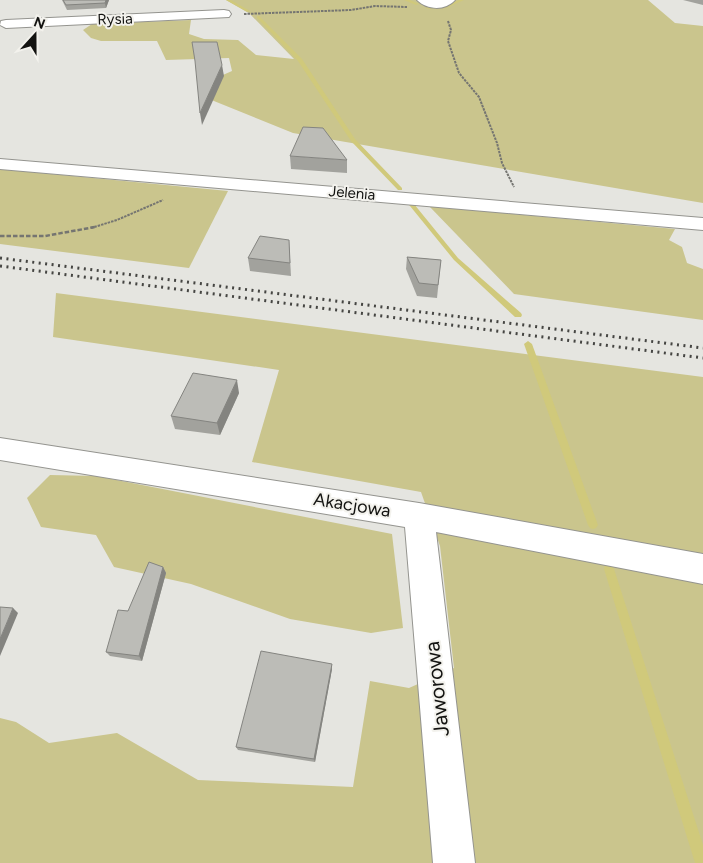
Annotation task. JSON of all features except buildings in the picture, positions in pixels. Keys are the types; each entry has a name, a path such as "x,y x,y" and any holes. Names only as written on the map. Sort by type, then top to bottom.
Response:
{"street":[{"path":"429,2 449,0"},
{"path":"3,30 6,8"},
{"name":"Rysia","path":"3,30 224,14"},
{"name":"Jelenia","path":"0,164 703,224"},
{"name":"Akacjowa","path":"0,449 419,516 703,569"},
{"name":"Jaworowa","path":"419,516 454,863"}],"path":[{"path":"224,14 352,10 375,6 407,7 429,2 444,12 451,28 448,41 459,74 477,93 483,106 502,163 513,185 517,208"},
{"path":"0,236 33,238 57,236 109,223 164,200"}],"shaded area":[{"path":"226,0 419,0 447,4 456,0 648,0 675,23 703,26 703,203 293,133 209,99 200,85 232,71 229,58 166,60 157,41 101,41 91,38 83,30 92,24 191,20 189,34 204,39 238,40 256,55 294,59 249,13"},
{"path":"0,169 228,191 189,268 0,244"},
{"path":"429,206 675,229 669,240 682,247 687,263 703,269 703,320 514,294"},
{"path":"56,293 703,377 703,863 0,863 0,718 16,722 49,743 117,733 198,780 353,787 370,681 409,688 454,668 440,546 421,492 252,462 279,370 53,337"},
{"path":"50,475 96,476 392,534 403,628 371,633 290,619 191,584 114,567 96,535 41,527 27,498"}],"waterway":[{"path":"228,0 248,11"},
{"path":"406,0 417,4"},
{"path":"445,7 462,0"},
{"path":"258,17 300,60 353,140 400,189"},
{"path":"412,205 456,259 518,315"},
{"path":"528,344 593,525"},
{"path":"609,569 702,863"}],"railway":[{"path":"0,258 703,348"},
{"path":"0,266 703,358"}]}
